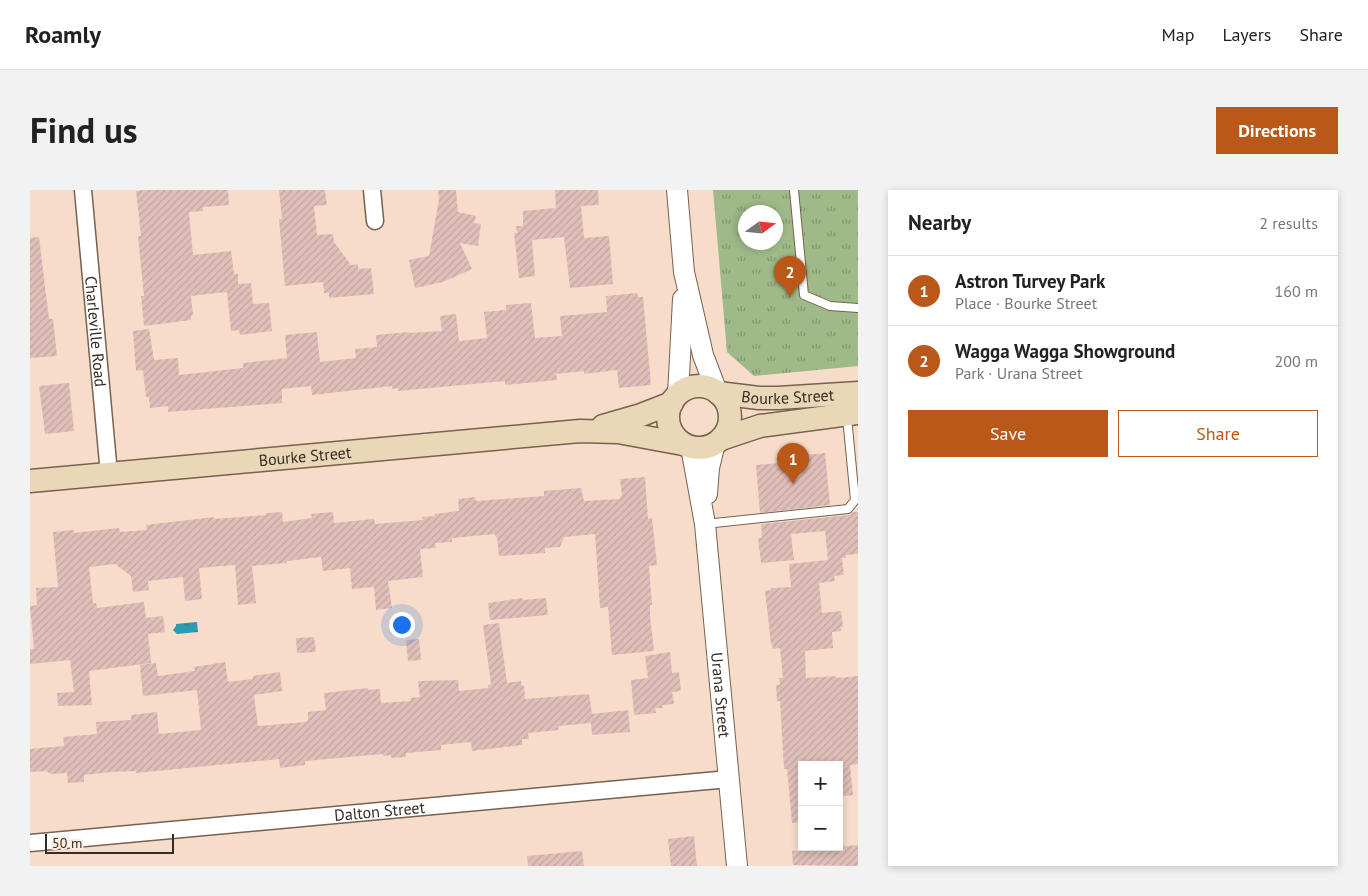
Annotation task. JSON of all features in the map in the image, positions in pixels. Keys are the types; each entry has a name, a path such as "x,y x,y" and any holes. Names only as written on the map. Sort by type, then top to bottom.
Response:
{"main road":[{"path":"692,387 709,388 725,401 729,410 730,420 727,430 718,441 707,447 687,445 672,433 670,426 669,410 675,399 692,387"},
{"name":"Bourke Street","path":"717,393 759,398 858,393"},
{"name":"Bourke Street","path":"580,431 618,422 675,399"},
{"name":"Bourke Street","path":"718,441 760,426 852,414"},
{"name":"Bourke Street","path":"30,481 580,431 618,432 687,445"}],"street":[{"name":"Charleville Road","path":"83,190 110,474"},
{"path":"372,190 375,221"},
{"path":"677,190 684,272 704,358 717,393"},
{"path":"675,399 684,272"},
{"name":"Urana Street","path":"705,524 709,468 718,441"},
{"name":"Urana Street","path":"687,445 705,524 737,866"},
{"name":"Dalton Street","path":"30,843 729,780"}],"lane":[{"path":"794,190 804,295 830,306 858,308"},
{"path":"705,524 848,509 855,500 852,414"}],"green space":[{"path":"713,190 858,190 858,366 754,376 727,352"}],"water":[{"path":"197,622 198,632 177,634 173,630 176,624"}],"building":[{"path":"228,190 229,205 203,207 203,211 189,212 193,255 231,251 234,274 238,274 238,284 251,283 253,304 269,303 272,331 240,335 239,330 231,331 227,292 191,296 193,315 191,320 144,326 141,296 144,296 138,236 141,236 136,191"},
{"path":"279,190 325,190 327,205 314,206 317,235 333,234 334,242 351,265 358,264 358,269 371,268 374,294 329,298 329,293 324,293 323,282 285,286 279,219 282,219"},
{"path":"438,190 456,190 458,212 476,216 474,223 481,224 478,246 460,243 472,269 443,282 415,288 409,260 429,256 439,199"},
{"path":"555,190 598,190 599,205 581,206 584,238 609,236 613,284 570,288 564,237 532,240 535,276 519,278 514,233 517,233 516,226 523,226 523,211 556,208"},
{"path":"39,237 49,319 53,319 57,356 30,358 30,238"},
{"path":"637,293 638,297 643,297 651,385 619,388 617,370 584,374 584,371 556,374 557,380 505,385 505,381 398,391 398,388 392,389 392,386 312,395 311,386 282,389 282,403 168,412 168,406 150,408 149,397 146,397 143,370 136,371 133,331 149,329 154,360 178,358 179,375 243,368 243,363 287,358 285,335 317,332 320,362 356,358 355,349 377,347 376,335 442,331 440,316 456,314 459,341 487,338 484,312 506,310 506,305 531,303 535,338 562,336 560,316 607,312 606,296"},
{"path":"69,383 74,431 45,434 39,386"},
{"path":"825,453 830,505 760,513 756,465 804,461 804,455"},
{"path":"645,477 648,519 652,518 657,565 649,566 652,605 650,605 650,616 654,651 612,655 608,607 600,608 595,534 564,537 560,547 545,548 545,553 499,556 495,534 452,538 452,542 435,543 436,548 420,549 423,577 388,581 392,608 376,610 374,587 352,589 350,568 323,571 321,557 287,561 287,563 252,566 256,603 238,605 235,565 199,568 202,599 185,601 183,577 148,581 149,590 133,592 131,576 115,564 89,567 93,603 96,603 97,608 144,602 146,618 163,616 165,632 148,634 151,663 89,671 92,705 58,706 57,693 74,692 70,660 30,664 30,649 34,649 30,606 37,605 36,588 58,587 53,532 74,530 74,533 119,528 120,532 147,530 146,525 282,512 283,522 312,518 311,514 333,512 334,523 374,519 375,524 423,520 422,517 459,511 458,499 475,497 476,501 544,496 544,491 581,488 584,501 620,499 622,496 620,479"},
{"path":"853,512 858,512 858,554 846,555 846,558 842,558 844,575 834,576 835,581 819,583 822,613 841,611 843,627 841,627 841,631 832,632 833,648 805,651 806,678 858,676 858,764 850,765 853,795 843,796 843,761 798,761 798,822 792,823 787,769 784,769 780,701 777,701 776,685 780,685 779,678 783,678 780,648 773,649 771,644 765,591 771,590 771,588 791,587 789,564 828,560 825,531 791,534 794,560 761,563 758,538 762,538 761,524 849,515"},
{"path":"522,598 523,600 546,598 548,615 490,620 488,603"},
{"path":"499,623 507,683 521,681 522,686 524,686 525,699 589,694 592,714 628,710 630,732 592,735 591,723 558,726 559,730 528,733 529,739 522,739 522,745 472,751 471,742 441,745 441,750 406,753 406,757 391,758 391,755 383,756 383,754 305,761 305,765 280,768 279,759 136,773 136,771 111,772 84,775 84,782 68,783 67,773 30,772 30,749 64,746 63,737 97,734 96,722 131,720 131,715 157,712 159,734 201,730 197,690 143,696 140,665 156,663 158,676 195,671 194,667 225,662 228,682 253,679 253,676 280,672 282,691 254,695 258,726 306,722 308,720 308,712 326,710 324,693 368,688 368,690 380,689 381,703 411,701 410,698 420,697 418,681 458,680 459,691 488,688 488,685 491,684 483,625"},
{"path":"314,637 316,652 297,653 296,638"},
{"path":"419,639 421,660 408,661 406,640"},
{"path":"670,652 672,673 679,672 681,691 672,692 674,704 662,705 663,708 655,708 656,713 634,715 631,680 648,678 645,656"},
{"path":"694,836 697,866 671,866 668,839"},
{"path":"858,845 858,866 793,865 792,851 843,851 843,846"},
{"path":"582,851 584,866 528,866 527,856"}],"place":[{"name":"Wagga Wagga Showground","path":"790,297"},
{"name":"Astron Turvey Park","path":"793,484"}]}
